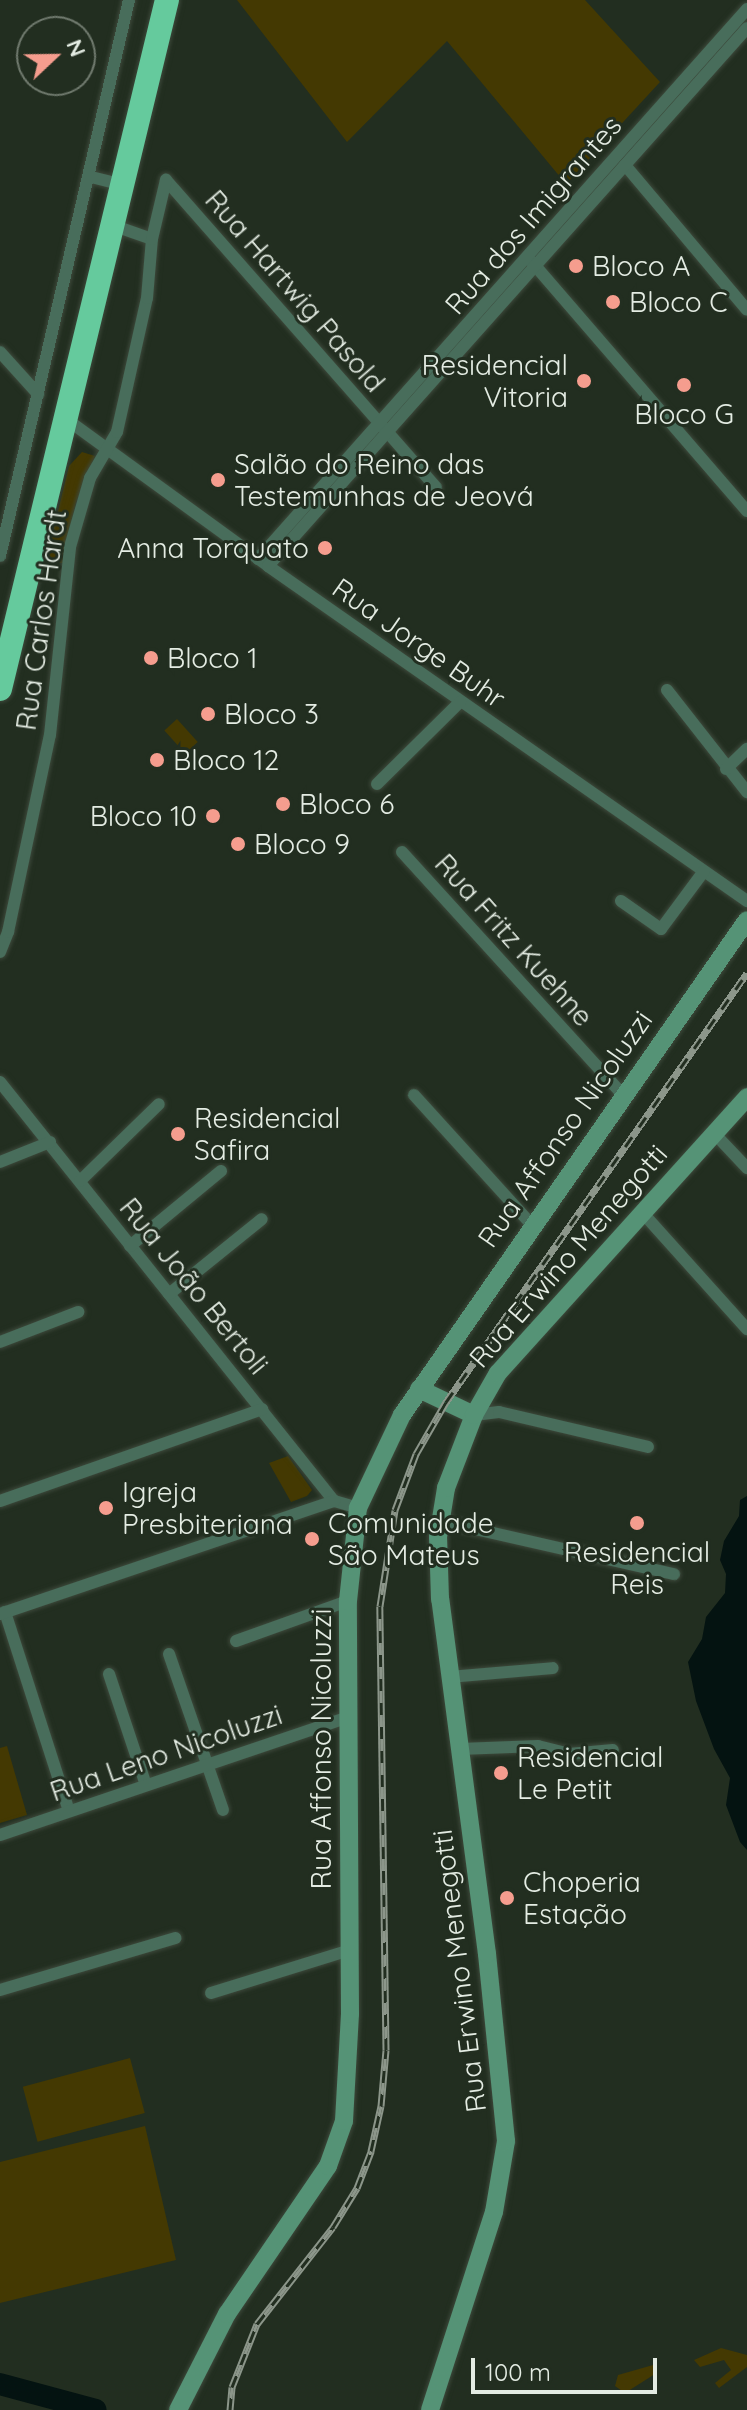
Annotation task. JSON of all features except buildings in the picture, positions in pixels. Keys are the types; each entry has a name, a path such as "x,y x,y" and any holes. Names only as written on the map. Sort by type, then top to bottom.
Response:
{"highway":[{"path":"0,689 167,0"}],"street":[{"path":"0,556 91,177 129,0"},
{"name":"Rua dos Imigrantes","path":"263,562 532,262 747,9"},
{"name":"Rua dos Imigrantes","path":"532,262 625,165 747,28"},
{"path":"625,165 747,310"},
{"path":"91,177 122,185"},
{"name":"Rua Carlos Hardt","path":"0,952 50,735 70,547 85,492 117,432 142,323 152,239 166,180"},
{"name":"Rua Hartwig Pasold","path":"166,180 436,487"},
{"path":"112,225 152,239"},
{"path":"532,262 747,511"},
{"path":"0,352 38,394"},
{"name":"Rua Jorge Buhr","path":"66,419 460,702 747,901"},
{"path":"667,690 747,792"},
{"path":"377,784 460,702"},
{"path":"726,769 747,749"},
{"name":"Rua Fritz Kuehne","path":"402,852 623,1095"},
{"path":"621,901 661,929 704,871"},
{"name":"Rua Affonso Nicoluzzi","path":"178,2410 227,2314 311,2195 337,2143 349,2077 346,1718 348,1601 358,1508 389,1438 419,1389 747,920"},
{"name":"Rua João Bertoli","path":"0,1082 334,1501"},
{"path":"414,1095 532,1225"},
{"name":"Rua Erwino Menegotti","path":"430,2410 494,2212 506,2141 487,1954 437,1571 440,1521 446,1488 474,1415 498,1373 747,1097"},
{"path":"78,1179 156,1101"},
{"path":"713,1132 747,1168"},
{"path":"0,1162 50,1142"},
{"path":"130,1246 221,1171"},
{"path":"641,1211 747,1329"},
{"path":"169,1294 262,1219"},
{"path":"0,1342 78,1312"},
{"path":"419,1389 474,1415 499,1412 648,1447"},
{"path":"0,1501 262,1409"},
{"path":"69,1811 2,1613 334,1501 358,1508"},
{"path":"440,1521 674,1574"},
{"path":"236,1641 348,1601"},
{"path":"169,1654 223,1810"},
{"path":"449,1677 553,1668"},
{"path":"109,1674 146,1785"},
{"name":"Rua Leno Nicoluzzi","path":"0,1835 346,1718"},
{"path":"460,1749 538,1746 569,1754 613,1750"},
{"path":"0,1990 175,1938"},
{"path":"211,1993 350,1950"}],"shaded area":[{"path":"237,0 585,0 660,82 566,184 447,41 347,142"},
{"path":"82,452 95,456 76,502 66,544 67,564 46,560 69,466"},
{"path":"177,719 198,742 185,753 164,730"},
{"path":"288,1456 312,1490 307,1496 291,1502 269,1463"},
{"path":"747,1496 747,1850 740,1842 726,1805 730,1778 714,1749 696,1701 688,1662 702,1639 706,1617 725,1593 726,1574 720,1560 724,1541 739,1516 740,1500"},
{"path":"7,1746 27,1815 0,1823 0,1748"},
{"path":"130,2058 145,2113 38,2142 23,2087"},
{"path":"145,2126 176,2260 0,2303 0,2162"},
{"path":"721,2348 747,2355 747,2367 719,2388 715,2383 731,2370 724,2360 700,2367 694,2360"},
{"path":"653,2365 655,2374 625,2393 615,2386 618,2375"}],"waterway":[{"path":"0,2384 96,2410"}],"railway":[{"path":"230,2410 232,2387 257,2324 333,2227 357,2188 371,2151 381,2106 386,2050 380,1606 395,1510 416,1454 446,1402 747,973"}],"place":[{"name":"Bloco A","path":"576,266"},
{"name":"Bloco C","path":"613,302"},
{"name":"Residencial Vitoria","path":"584,381"},
{"name":"Bloco G","path":"684,385"},
{"name":"Salão do Reino das Testemunhas de Jeová","path":"218,480"},
{"name":"Anna Torquato","path":"325,548"},
{"name":"Bloco 1","path":"151,658"},
{"name":"Bloco 3","path":"208,714"},
{"name":"Bloco 12","path":"157,760"},
{"name":"Bloco 6","path":"283,804"},
{"name":"Bloco 10","path":"213,816"},
{"name":"Bloco 9","path":"238,844"},
{"name":"Residencial Safira","path":"178,1134"},
{"name":"Igreja Presbiteriana","path":"106,1508"},
{"name":"Residencial Reis","path":"637,1523"},
{"name":"Comunidade São Mateus","path":"312,1539"},
{"name":"Residencial Le Petit","path":"501,1773"},
{"name":"Choperia Estação","path":"507,1898"}]}
